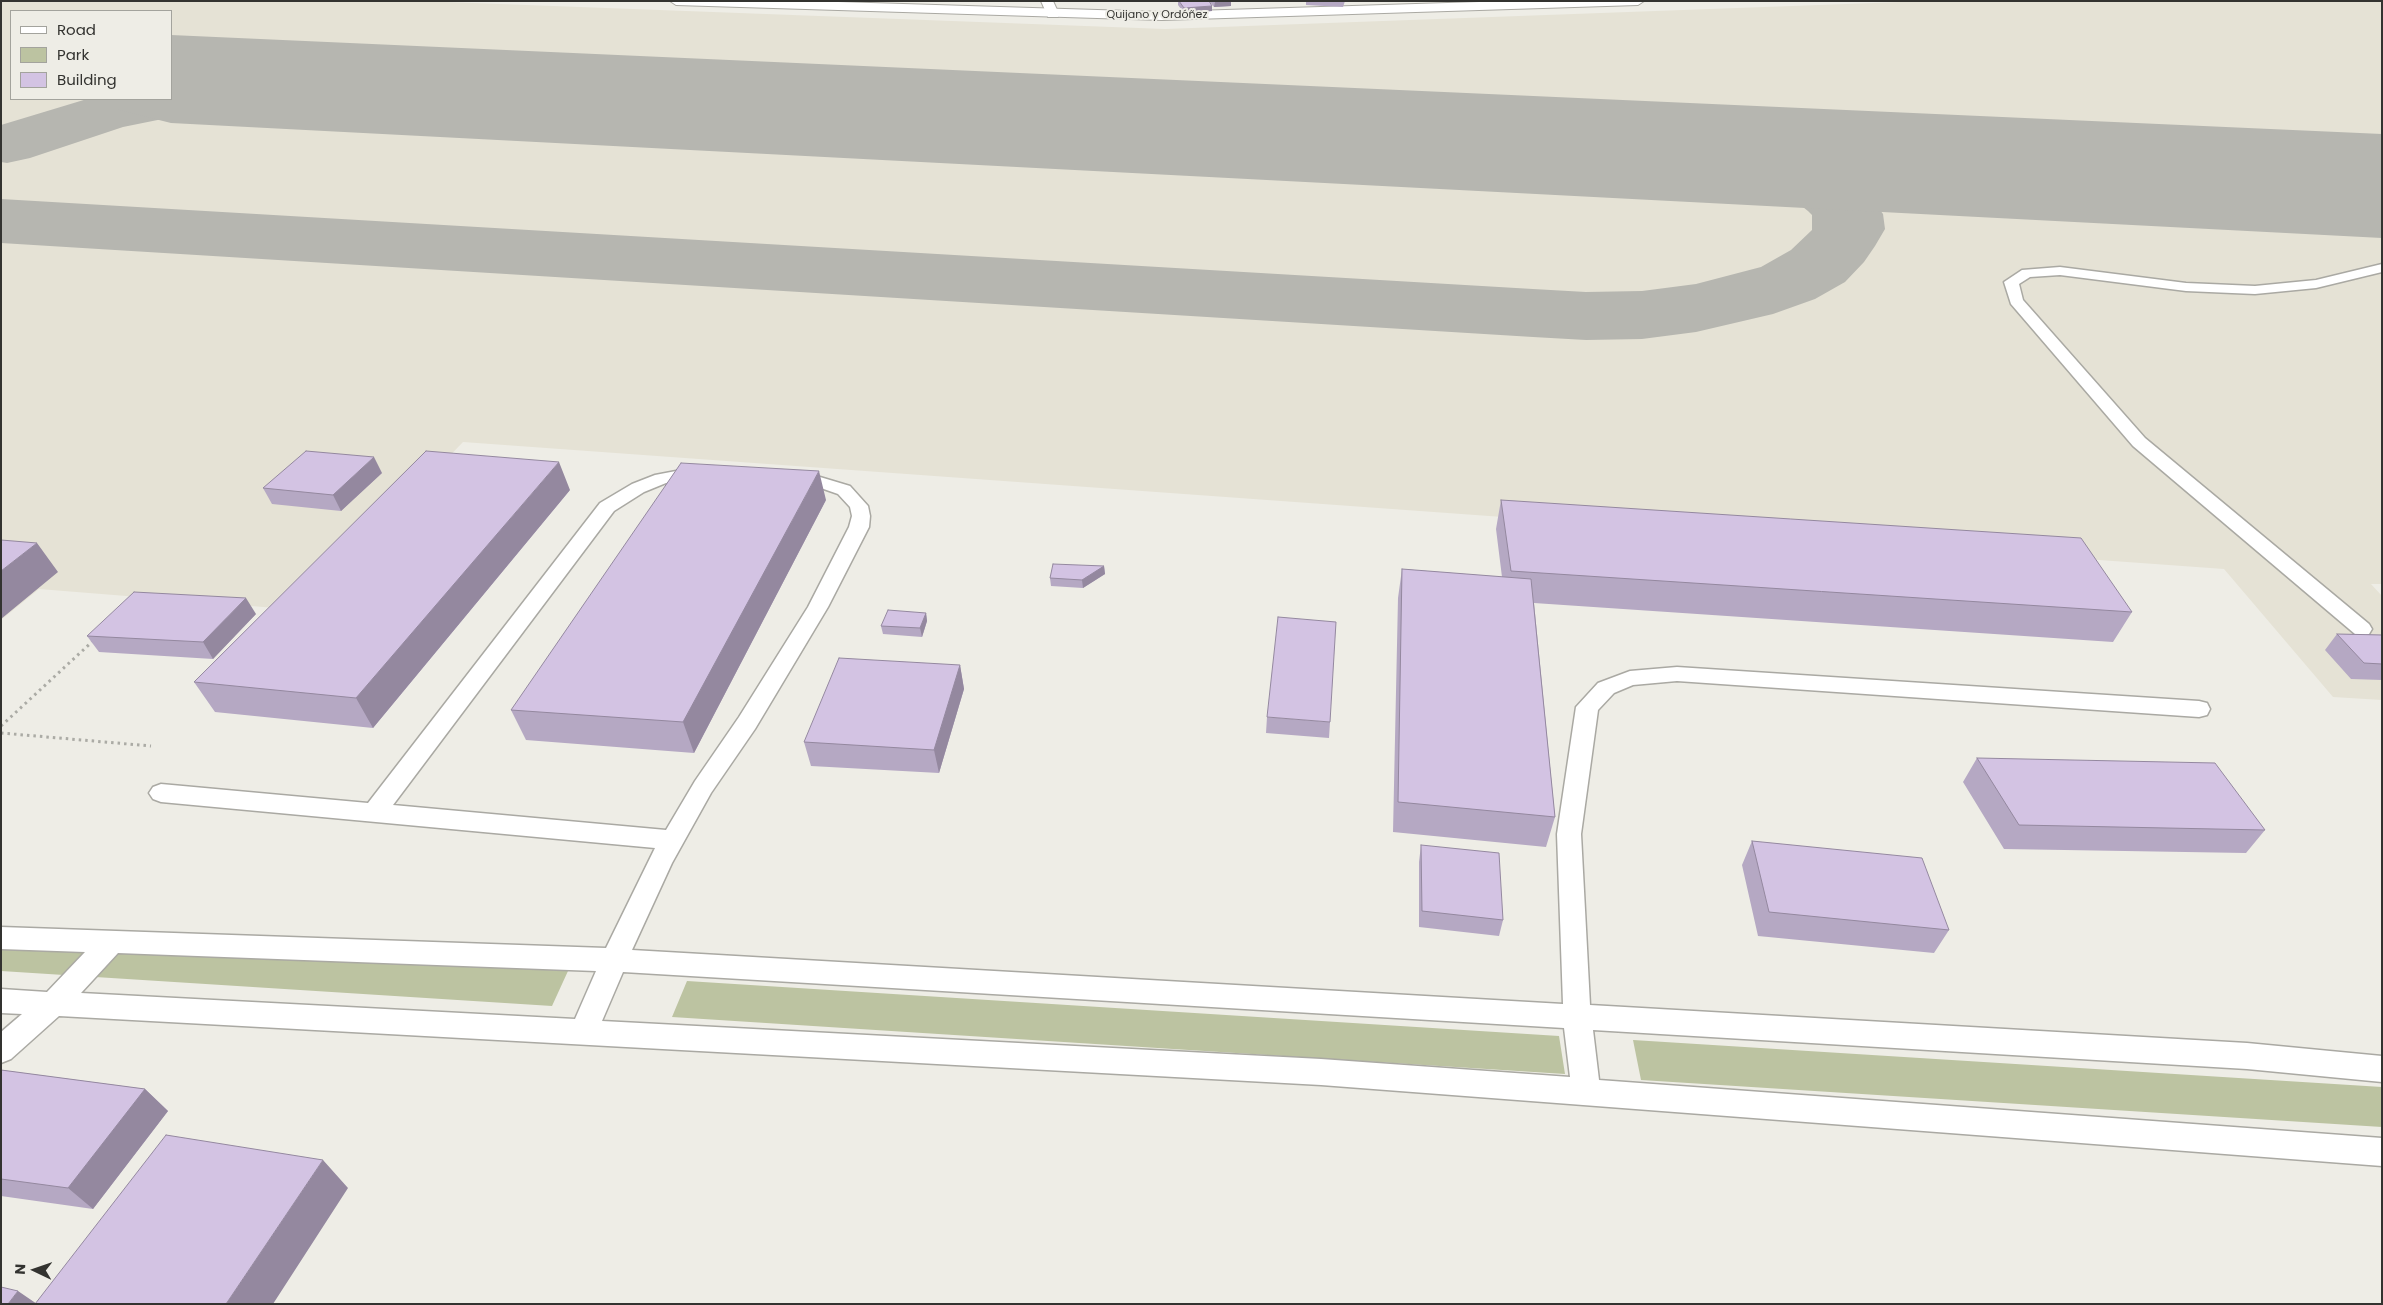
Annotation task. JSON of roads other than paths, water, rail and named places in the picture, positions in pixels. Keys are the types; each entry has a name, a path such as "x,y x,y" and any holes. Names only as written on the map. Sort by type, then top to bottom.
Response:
{"street":[{"name":"Quijano y Ordóñez","path":"676,1 1162,16 1638,1"},
{"path":"1047,1 1053,14"}],"lane":[{"path":"2362,629 2139,442 2016,301 2011,282 2027,273 2060,271 2186,287 2255,290 2316,284 2382,268"},
{"path":"375,811 607,507 638,488 661,479 676,476 716,478"},
{"path":"583,1032 645,892 673,840 703,787 747,722 818,607 860,527 862,516 859,506 844,490 820,482 776,480"},
{"path":"1586,1092 1578,1017 1569,834 1587,707 1606,688 1630,678 1677,674 2199,709"},
{"path":"161,793 375,811 673,840"},
{"path":"1,938 614,960 2247,1056 2382,1069"},
{"path":"1,1050 53,1004 112,942"},
{"path":"1,1002 1311,1072 2382,1152"}]}
